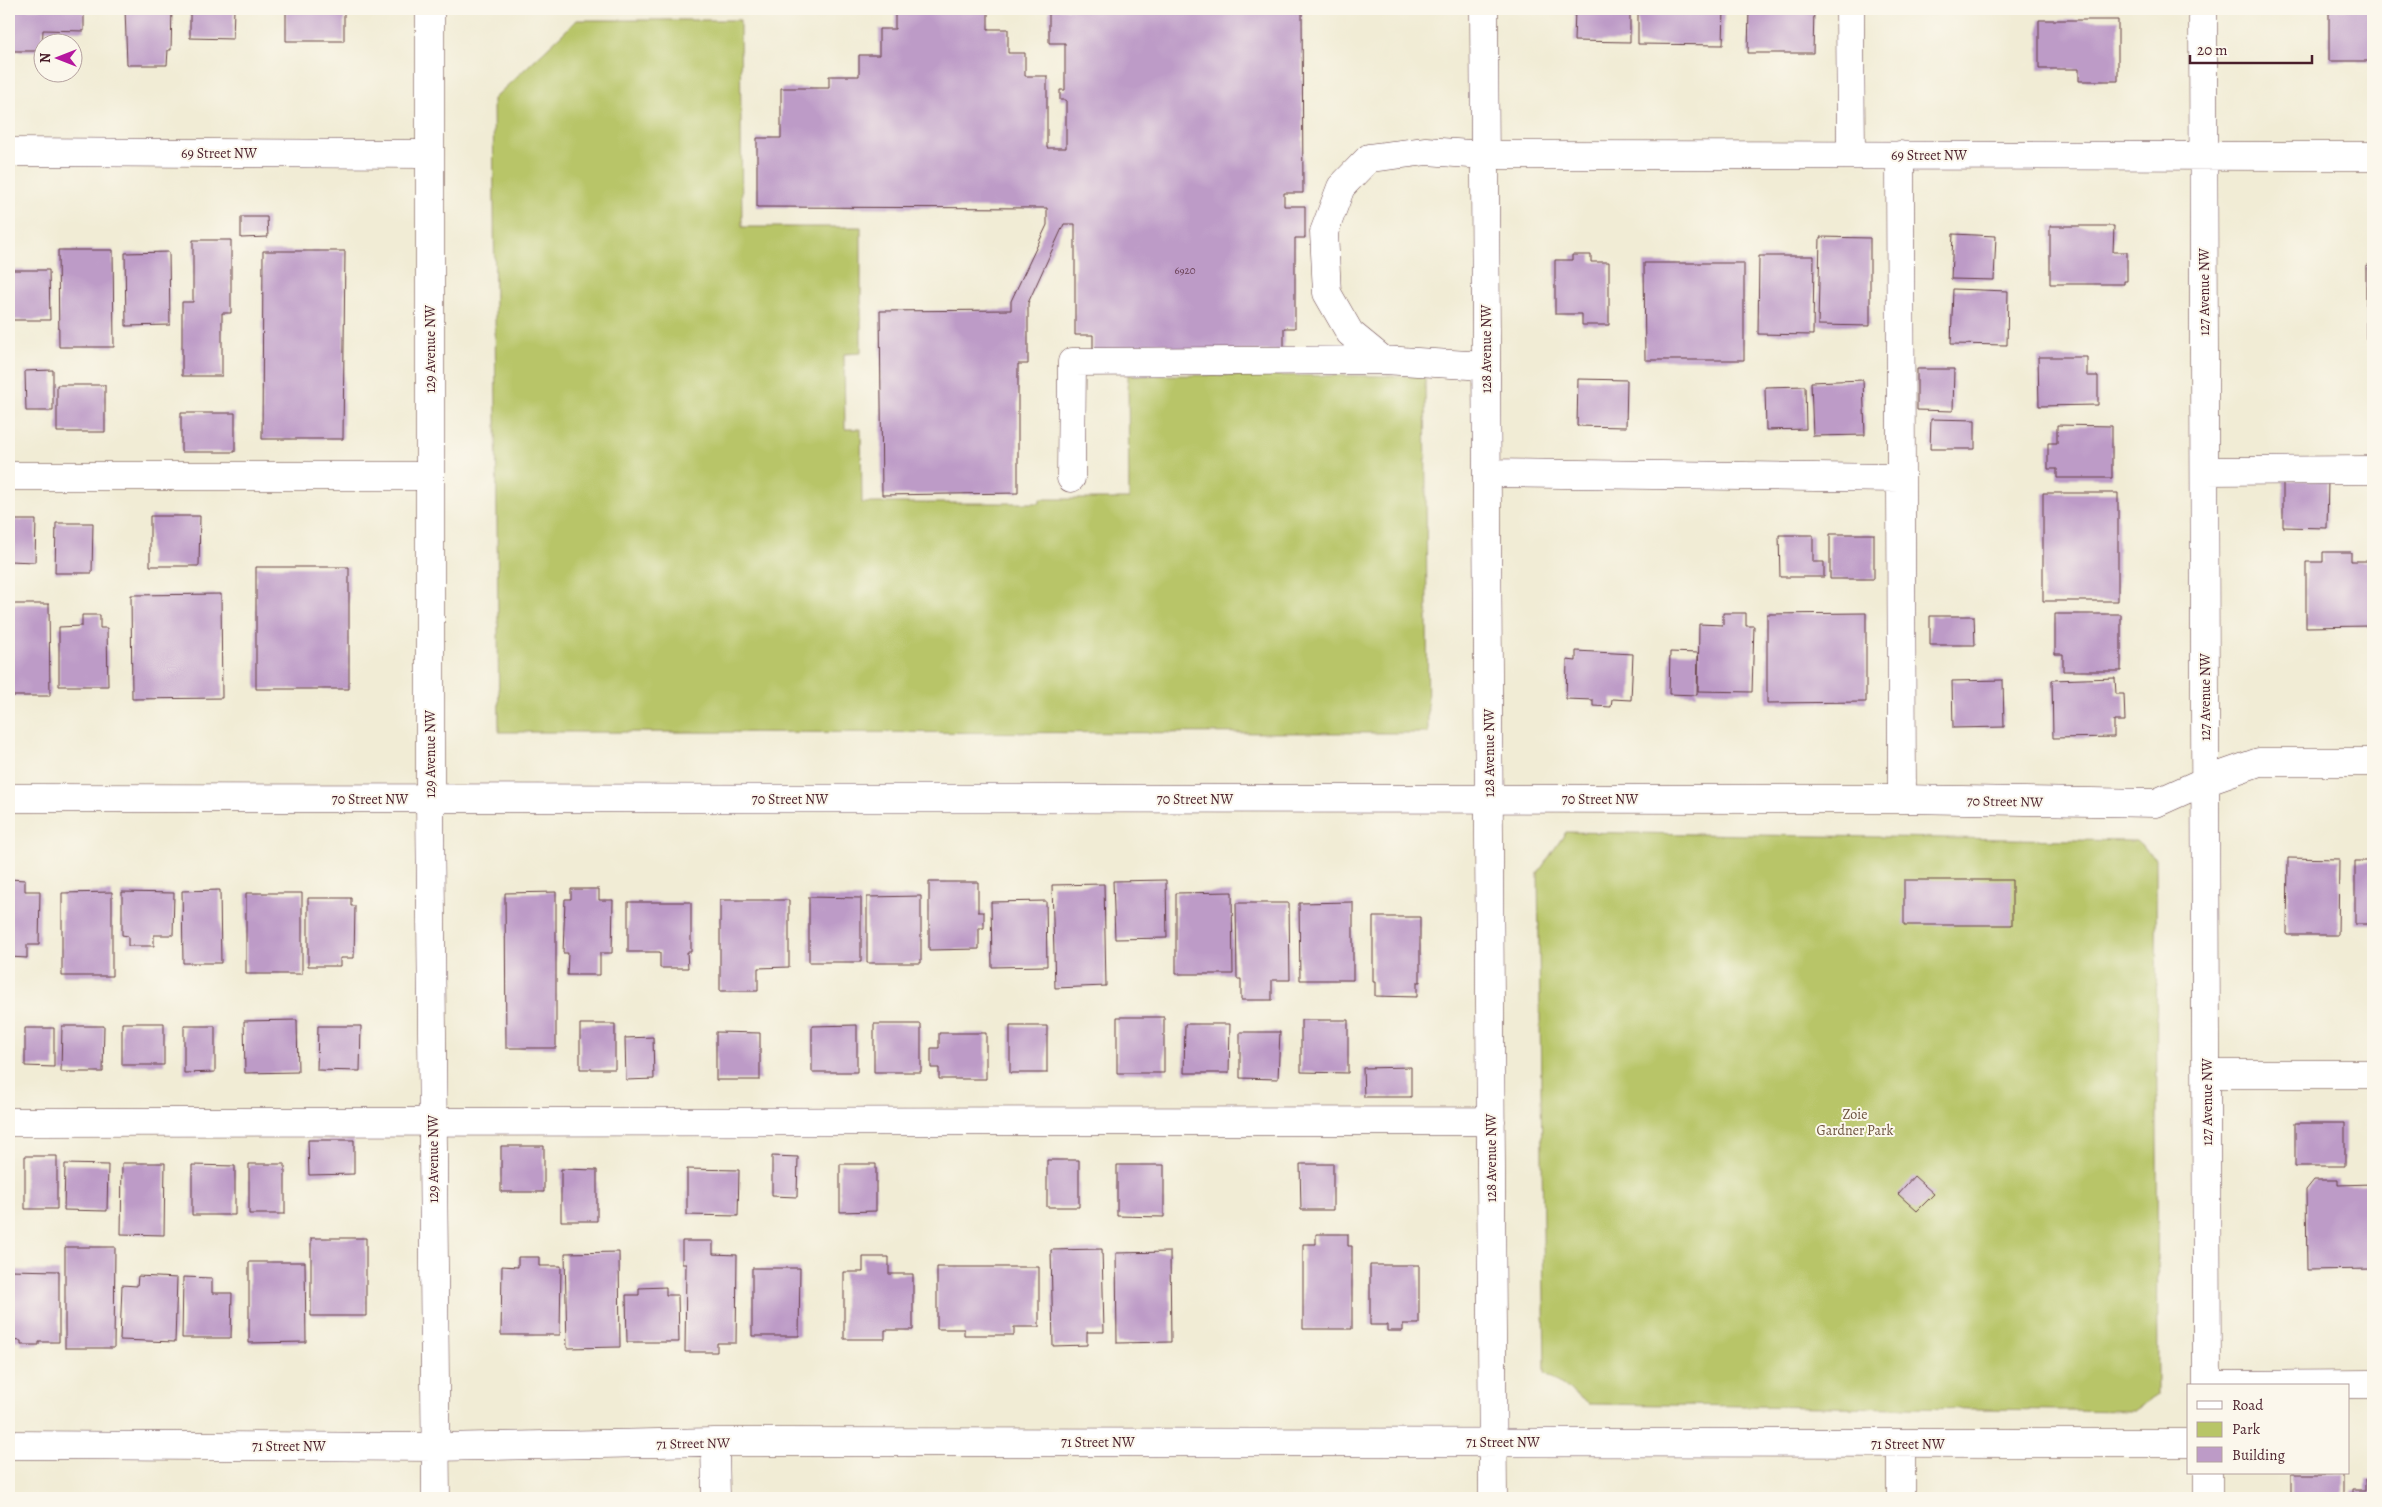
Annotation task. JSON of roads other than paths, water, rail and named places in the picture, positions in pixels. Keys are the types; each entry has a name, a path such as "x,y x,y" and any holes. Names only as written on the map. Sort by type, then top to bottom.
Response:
{"street":[{"name":"129 Avenue NW","path":"430,9 430,799 436,1498"},
{"name":"128 Avenue NW","path":"1484,9 1493,1498"},
{"path":"1850,9 1852,154"},
{"name":"127 Avenue NW","path":"2203,9 2207,1384"},
{"name":"69 Street NW","path":"1383,360 1350,333 1326,293 1324,232 1341,187 1369,158 1426,151 1485,155 2373,156"},
{"name":"69 Street NW","path":"9,152 430,154"},
{"path":"1900,155 1902,799"},
{"path":"1071,478 1072,362 1383,360 1486,366"},
{"path":"2205,471 2373,470"},
{"path":"1488,473 1900,478"},
{"path":"9,476 430,476"},
{"name":"70 Street NW","path":"9,798 1490,798 1902,799 2156,803 2259,762 2373,762"},
{"path":"2207,1074 2373,1074"},
{"path":"9,1122 1491,1121"},
{"path":"2350,1384 2373,1384"},
{"path":"715,1442 716,1498"},
{"name":"71 Street NW","path":"9,1445 436,1447 715,1442 2187,1443"},
{"path":"1901,1444 1901,1498"},
{"path":"2208,1474 2208,1498"}],"park label":[{"name":"Zoie Gardner Park","path":"1855,1122"}]}
